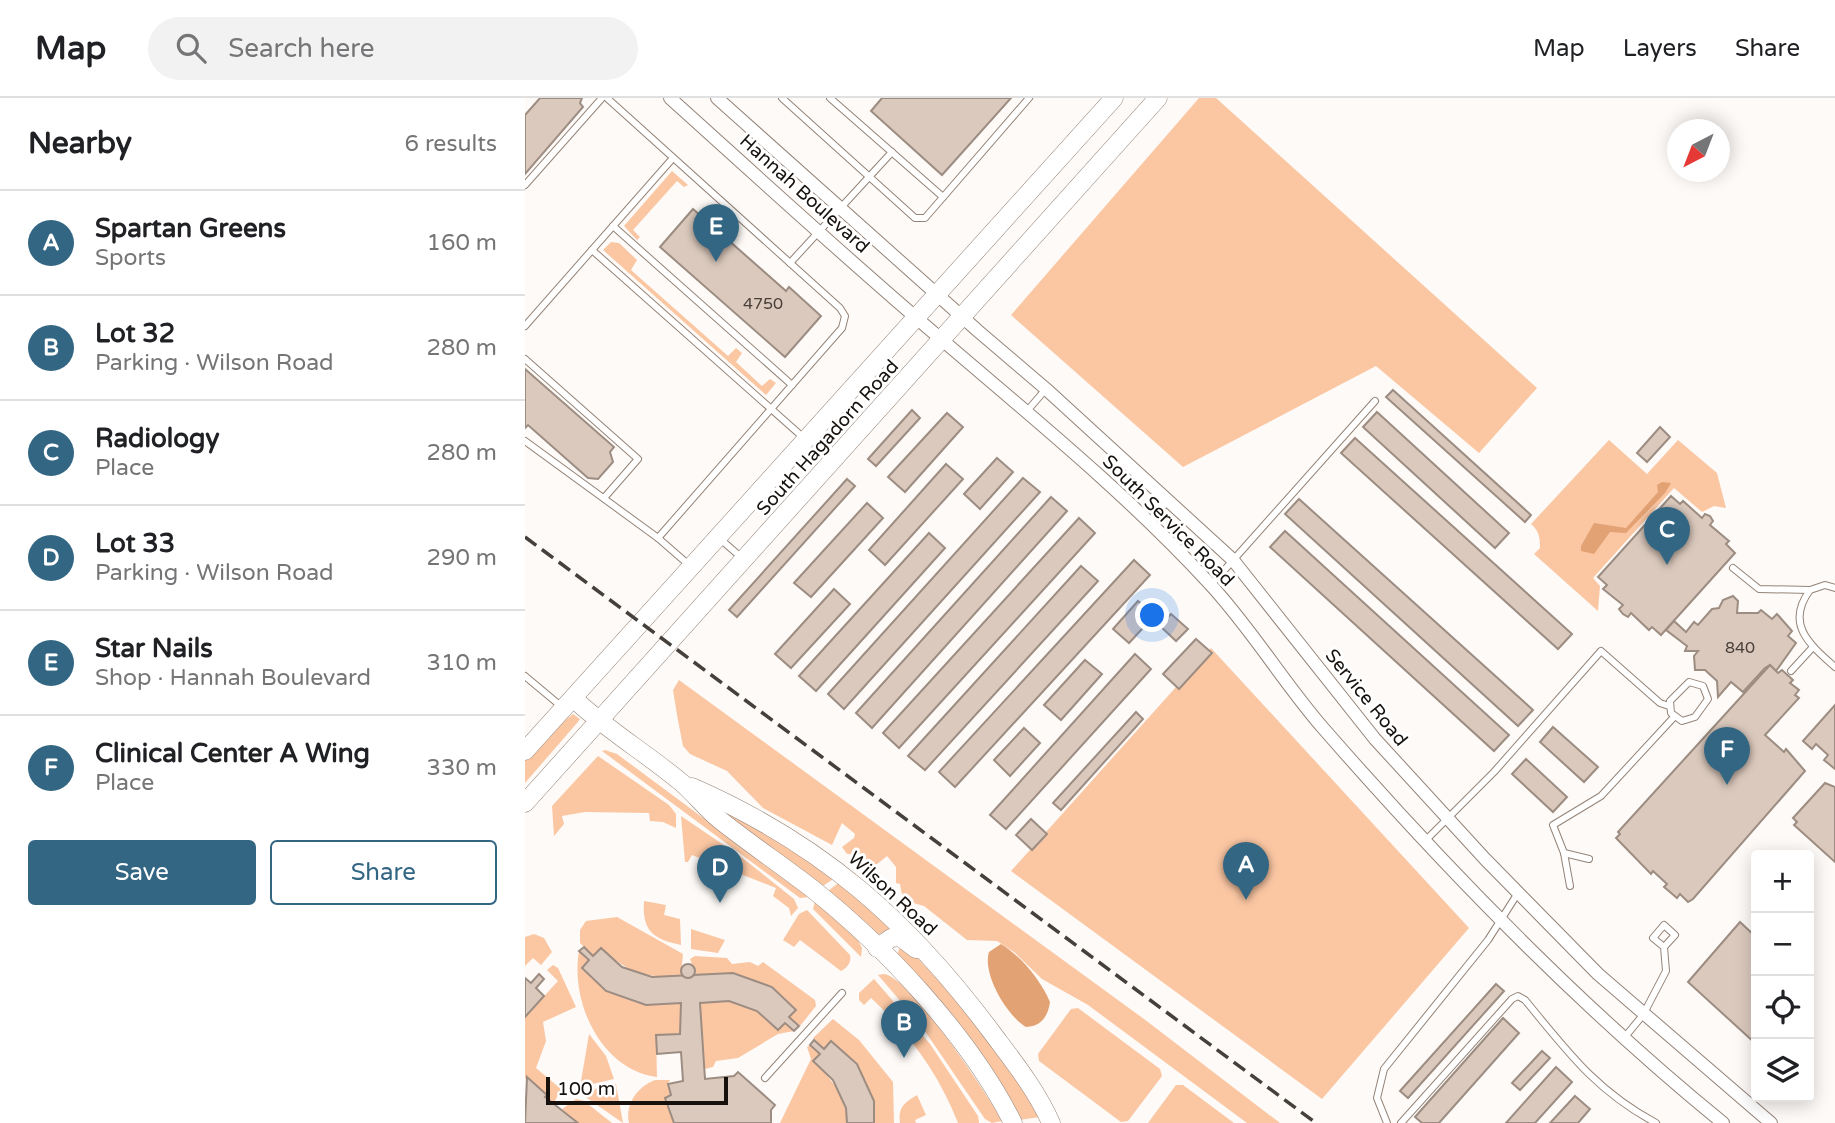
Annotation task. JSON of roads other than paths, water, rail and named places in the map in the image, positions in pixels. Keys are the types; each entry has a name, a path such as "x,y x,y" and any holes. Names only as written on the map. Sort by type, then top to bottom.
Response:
{"street":[{"name":"Hannah Boulevard","path":"670,98 914,316"},
{"name":"Hannah Boulevard","path":"717,98 935,293"},
{"name":"South Hagadorn Road","path":"525,751 914,316 1114,98"},
{"name":"South Hagadorn Road","path":"525,803 942,341 1150,103"},
{"name":"Service Road","path":"935,293 1047,388 1233,560 1374,739 1518,892 1643,1015 1772,1123"},
{"name":"South Service Road","path":"914,316 1027,411 1211,585 1316,719 1426,841"},
{"name":"Wilson Road","path":"568,703 682,783 717,818 812,888 877,948 951,1029 1013,1123"},
{"name":"Wilson Road","path":"682,783 719,799 829,862 898,921 963,995 1022,1073 1051,1123"},
{"path":"1426,841 1501,919 1624,1038 1723,1123"},
{"path":"877,948 900,937 909,942 942,979 963,995"}],"lane":[{"path":"525,185 604,98 840,308 845,321 842,328 658,538"},
{"path":"782,98 915,218 925,218 1029,98"},
{"path":"830,98 943,197"},
{"path":"840,107 847,98"},
{"path":"790,263 892,152"},
{"path":"525,326 673,158"},
{"path":"613,226 792,385"},
{"path":"591,250 805,439"},
{"path":"525,359 638,459 604,498"},
{"path":"1027,411 1047,388"},
{"path":"1211,585 1375,401"},
{"path":"525,441 658,538 690,566"},
{"path":"1148,523 1168,501"},
{"path":"717,536 744,561"},
{"path":"1734,568 1759,589 1810,590 1825,585 1835,588"},
{"path":"1810,590 1798,612 1799,624 1813,647 1835,667"},
{"path":"1791,671 1813,647"},
{"path":"1426,841 1494,772 1601,651 1660,703 1669,706"},
{"path":"525,676 568,703"},
{"path":"1689,682 1699,683 1706,690 1706,704 1695,717 1686,721 1674,717 1669,706 1672,697 1689,682"},
{"path":"1570,886 1564,853 1553,825 1601,796 1674,717"},
{"path":"1564,853 1589,859"},
{"path":"1387,1123 1377,1098 1384,1069 1501,919 1518,892"},
{"path":"1624,1038 1643,1015 1666,971 1664,947"},
{"path":"765,1078 842,993"},
{"path":"1401,1123 1512,999 1518,996 1525,1000 1587,1074 1610,1096 1655,1123"}],"railway":[{"path":"525,537 1316,1123"}],"place":[{"name":"Star Nails","path":"716,262"},
{"name":"Radiology","path":"1667,565"},
{"name":"Clinical Center A Wing","path":"1727,785"},
{"name":"Spartan Greens","path":"1246,900"},
{"name":"Lot 33","path":"720,903"},
{"name":"Lot 32","path":"904,1058"}]}
